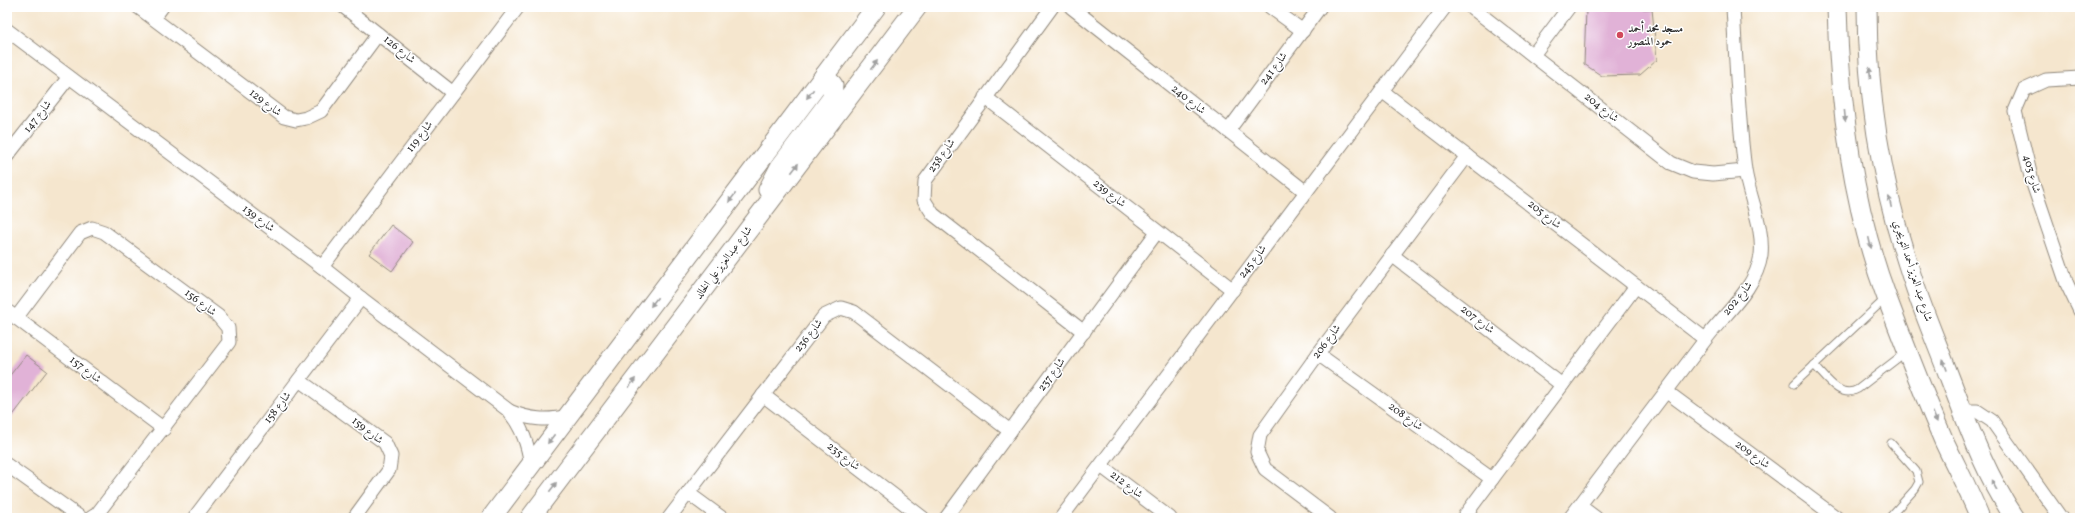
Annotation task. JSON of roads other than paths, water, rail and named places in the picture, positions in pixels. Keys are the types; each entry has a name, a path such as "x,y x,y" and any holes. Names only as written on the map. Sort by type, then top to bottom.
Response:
{"street":[{"name":"شارع 129","path":"138,7 284,117 296,120 306,118 321,111 378,34"},
{"path":"154,18 162,7"},
{"name":"شارع 126","path":"344,7 453,93"},
{"name":"شارع 119","path":"322,267 518,7"},
{"path":"491,518 876,7"},
{"name":"شارع عبدالعزيز علي الخالد","path":"530,518 917,7"},
{"name":"شارع 238","path":"1052,7 925,181 924,200 933,214 1084,332"},
{"name":"شارع 240","path":"1070,7 1306,192"},
{"path":"1270,7 1302,31"},
{"name":"شارع 241","path":"1228,131 1320,7"},
{"name":"شارع 245","path":"1061,518 1445,7"},
{"name":"شارع 204","path":"1471,7 1671,163 1693,172 1713,174 1745,171"},
{"path":"1532,56 1568,7"},
{"name":"شارع 202","path":"1570,518 1667,392 1705,339 1754,280 1761,255 1758,221 1745,171 1736,77 1733,7"},
{"path":"1837,7 1838,38 1846,126 1856,184 1869,237 1887,298 1944,441 1980,518"},
{"name":"شارع عبد العزيز أحمد التويجري","path":"1867,7 1869,66 1873,105 1878,144 1892,209 1921,304 1963,411 1991,480 2014,518"},
{"name":"شارع 139","path":"7,30 322,267 508,410 522,416 538,420 569,416"},
{"path":"763,211 768,190 780,167 832,98 833,85 831,81 824,76"},
{"name":"شارع 147","path":"7,156 69,77"},
{"name":"شارع 403","path":"2080,78 2046,80 2024,90 2015,112 2032,181 2067,284 2080,311"},
{"name":"شارع 205","path":"1382,91 1705,339"},
{"name":"شارع 239","path":"985,97 1233,290"},
{"name":"شارع 206","path":"1330,518 1265,469 1257,452 1260,435 1318,354 1467,156"},
{"name":"شارع 156","path":"11,314 80,233 92,228 104,232 218,316 228,328 229,342 164,429 97,514 91,518"},
{"name":"شارع 237","path":"946,518 1157,232"},
{"name":"شارع 207","path":"1392,255 1562,385"},
{"path":"1463,518 1636,286"},
{"name":"شارع 158","path":"194,518 361,298"},
{"name":"شارع 236","path":"669,518 824,316 841,308 854,312 1010,431"},
{"name":"شارع 157","path":"11,314 164,429"},
{"name":"شارع 208","path":"1318,354 1492,479"},
{"name":"شارع 159","path":"299,380 385,443 391,456 389,470 354,518"},
{"name":"شارع 209","path":"1667,392 1837,518"},
{"name":"شارع 235","path":"763,395 923,518"},
{"name":"شارع 139","path":"508,410 522,430 531,466"},
{"path":"1963,411 1978,411 1992,422 2061,518"},
{"path":"7,465 81,518"},
{"name":"شارع 212","path":"1101,466 1170,518"},
{"path":"688,493 722,518"},
{"path":"1580,506 1596,518"}],"lane":[{"path":"1794,384 1887,298"},
{"path":"1814,365 1837,388 1850,392 1858,389 1908,350"},
{"path":"1890,518 1916,489 1919,482 1916,471 1891,443"}],"place":[{"name":"مسجد محمد أحمد حمود المنصور","path":"1620,35"}]}
